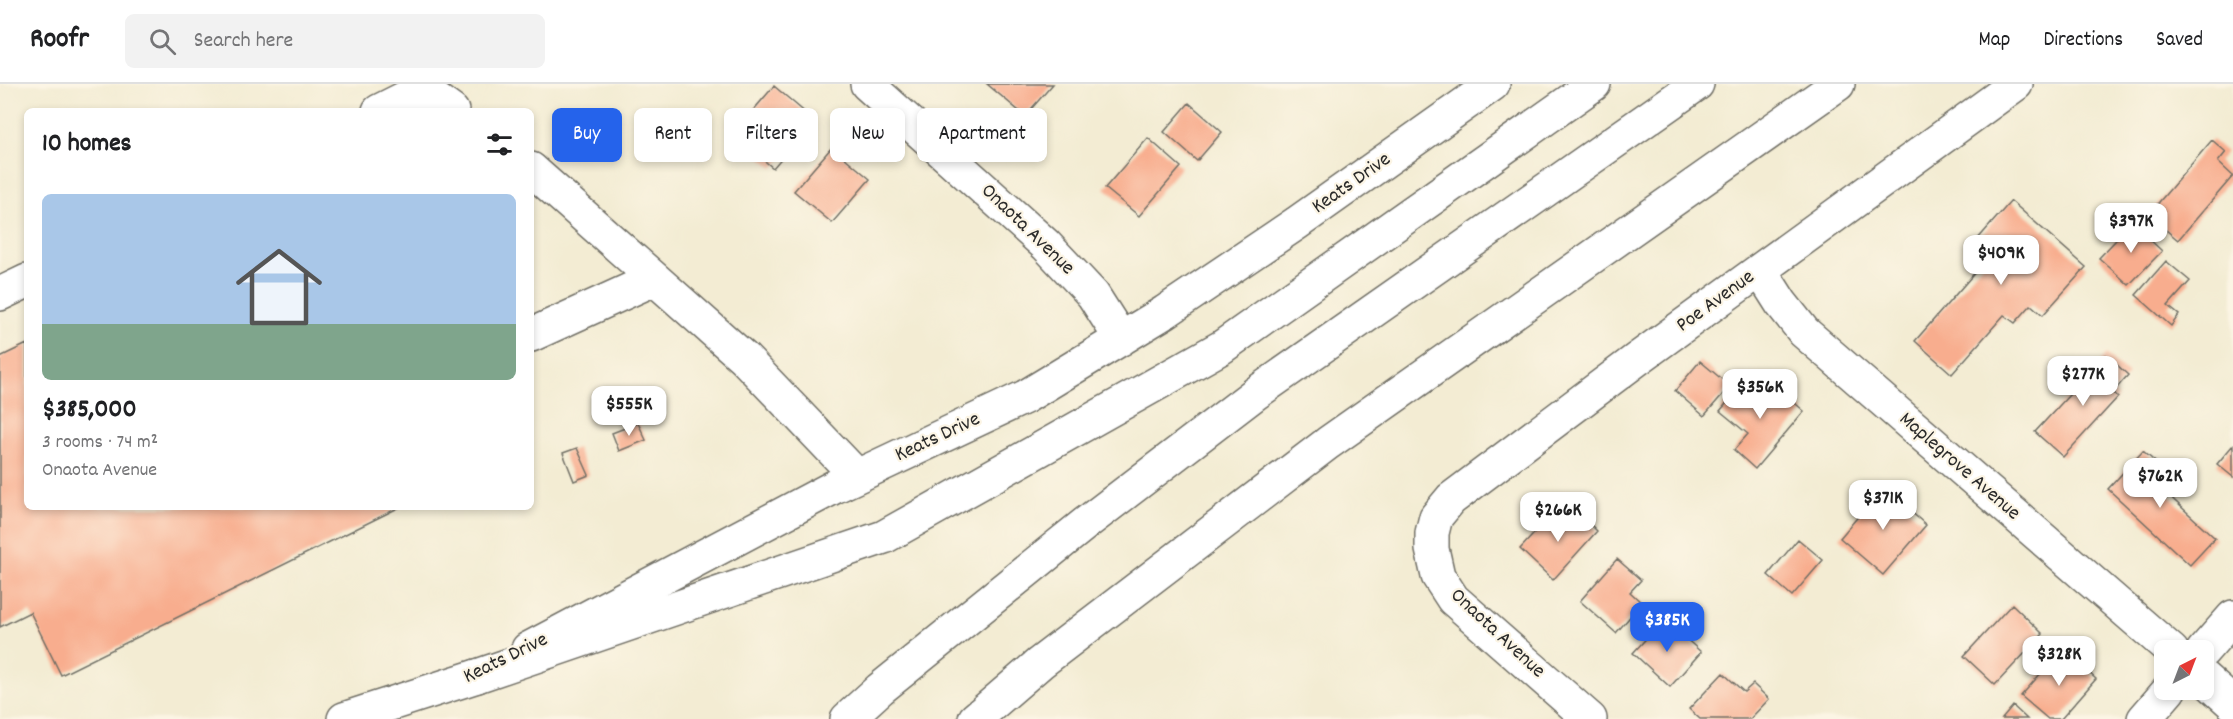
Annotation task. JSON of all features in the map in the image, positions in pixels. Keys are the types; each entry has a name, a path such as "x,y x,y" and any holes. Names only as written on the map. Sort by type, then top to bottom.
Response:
{"main road":[{"name":"Onaota Avenue","path":"867,84 1046,245 1093,295 1121,339"},
{"path":"477,676 884,537 1222,347 1594,84"},
{"path":"847,719 889,682 1086,523 1256,393 1697,84"},
{"path":"975,719 1040,663 1328,443 1838,84"},
{"name":"Poe Avenue","path":"1432,533 1436,517 1451,499 2016,84"},
{"name":"Keats Drive","path":"344,719 477,676 685,564 846,481 1025,397 1165,312 1297,223 1474,90"},
{"path":"385,108 407,97 430,95 448,108"},
{"path":"534,172 744,358 846,481"},
{"name":"Maplegrove Avenue","path":"1760,270 1781,303 1804,332 2159,640"},
{"path":"534,334 654,279"},
{"path":"0,294 24,282"},
{"name":"Onaota Avenue","path":"1432,533 1432,549 1438,576 1454,599 1590,719"},
{"path":"2213,640 2233,617"},
{"path":"2214,687 2233,704"},
{"path":"2144,719 2160,700"}],"building":[{"path":"987,84 1053,84 1032,108 1016,108"},
{"path":"774,86 800,108 755,108"},
{"path":"1189,103 1222,132 1197,161 1164,132"},
{"path":"1148,138 1181,167 1139,216 1105,188"},
{"path":"2212,140 2226,152 2218,162 2233,176 2178,240 2148,215"},
{"path":"830,149 830,162 850,162 870,179 832,223 794,191"},
{"path":"766,162 778,162 773,168"},
{"path":"2011,201 2086,267 2043,315 2031,305 2015,323 2004,315 1952,374 1915,341 1985,261 1970,248"},
{"path":"2132,223 2162,251 2129,285 2099,258"},
{"path":"2166,261 2190,281 2168,306 2179,315 2171,326 2136,295"},
{"path":"24,345 24,510 394,510 61,675 30,612 0,627 0,357"},
{"path":"2106,355 2128,375 2113,392 2118,397 2063,457 2035,432"},
{"path":"1700,361 1730,386 1704,416 1675,391"},
{"path":"1749,377 1774,398 1781,391 1804,411 1755,469 1734,450 1748,434 1720,411"},
{"path":"638,423 646,440 619,451 612,433"},
{"path":"2233,445 2233,477 2217,464"},
{"path":"577,448 589,475 574,481 563,453"},
{"path":"2143,451 2162,468 2151,479 2215,538 2190,565 2108,489"},
{"path":"1883,487 1926,525 1883,575 1840,538"},
{"path":"1554,512 1569,526 1580,514 1597,531 1553,580 1520,549"},
{"path":"1798,539 1823,560 1792,596 1768,575"},
{"path":"1617,559 1641,580 1630,592 1642,603 1616,633 1580,601"},
{"path":"2012,604 2043,634 1995,685 1964,656"},
{"path":"1664,619 1701,652 1670,687 1633,653"},
{"path":"2062,649 2096,679 2061,719 2048,719 2021,696"},
{"path":"1723,673 1744,692 1753,684 1769,699 1750,719 1700,719 1689,709"},
{"path":"2013,706 2027,719 2002,719"}]}
